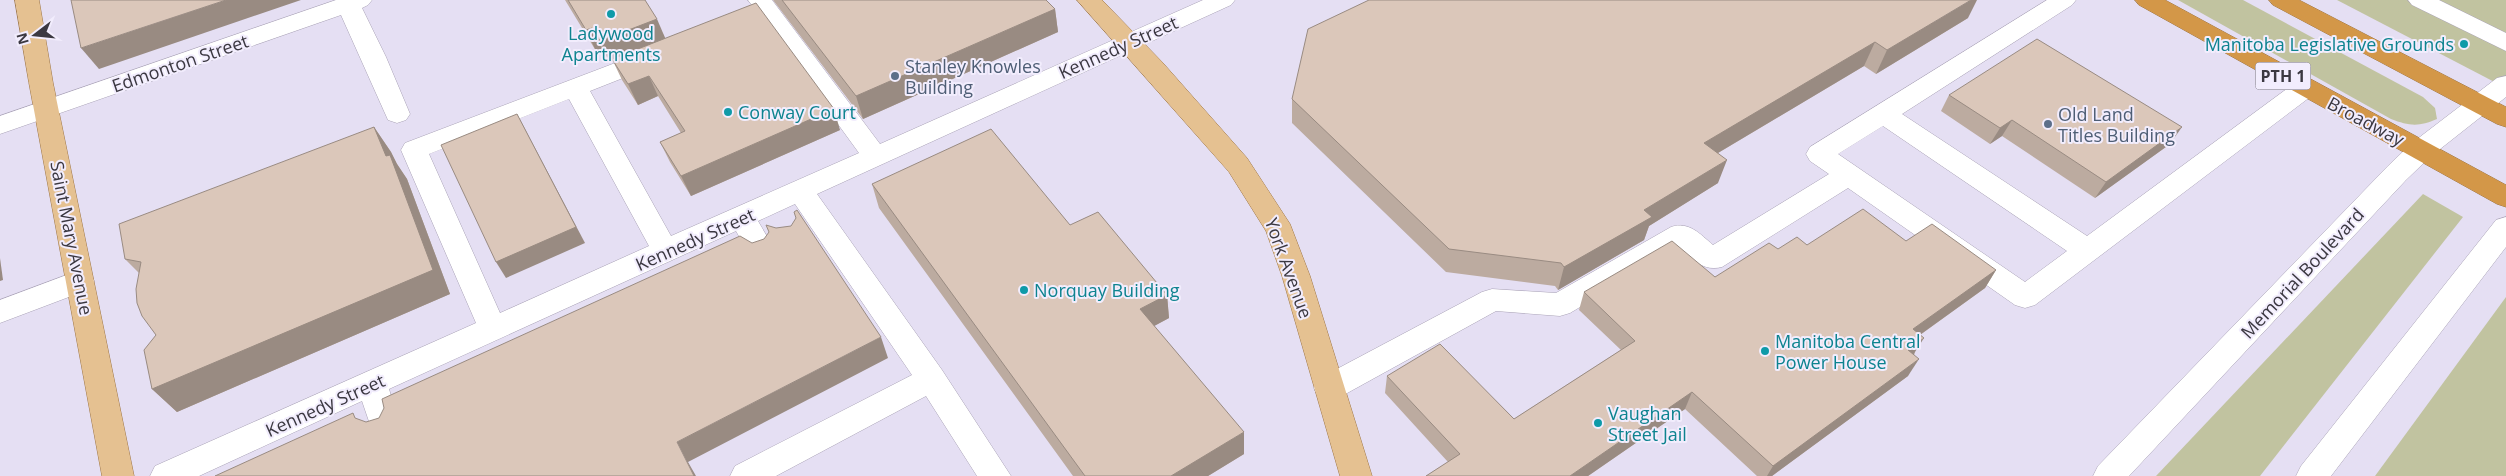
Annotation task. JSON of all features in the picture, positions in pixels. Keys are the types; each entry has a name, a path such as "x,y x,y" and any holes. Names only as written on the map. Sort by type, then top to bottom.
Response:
{"highway":[{"name":"Broadway","path":"2147,0 2506,197"},
{"path":"2281,0 2506,118"}],"main road":[{"name":"Saint Mary Avenue","path":"27,0 118,476"},
{"name":"York Avenue","path":"1089,0 1129,42 1238,165 1264,203 1280,231 1296,276 1356,476"}],"street":[{"name":"Kennedy Street","path":"166,476 743,218 775,217 801,192 1223,0"},
{"path":"2064,0 1819,154 2026,297 2305,88"},
{"path":"2420,0 2506,43"},
{"name":"Edmonton Street","path":"0,125 47,109 145,64 354,2"},
{"path":"354,2 397,114"},
{"path":"710,34 764,5 876,157"},
{"path":"493,329 414,150 674,48"},
{"name":"Memorial Boulevard","path":"2109,476 2421,150 2506,84"},
{"path":"575,87 666,252"},
{"path":"1884,114 2088,250"},
{"path":"1329,388 1492,300 1560,305 1681,234 1712,260 1849,175"},
{"path":"801,192 931,379 995,476"},
{"path":"743,218 762,252"},
{"path":"2312,476 2506,227"},
{"path":"0,312 80,281"},
{"path":"746,476 931,379"},
{"path":"372,384 384,427"}],"green space":[{"path":"2178,0 2243,0 2423,97 2435,108 2437,119 2414,125 2391,119"},
{"name":"Manitoba Legislative Grounds","path":"2337,0 2506,0 2506,88"},
{"path":"2423,194 2463,217 2260,476 2156,476"},
{"path":"2506,297 2506,476 2375,476"}],"building":[{"path":"71,0 226,0 81,48"},
{"name":"Ladywood Apartments","path":"568,0 645,0 657,19 600,41 592,28 586,30"},
{"name":"Stanley Knowles Building","path":"782,0 1046,0 1055,9 856,96"},
{"path":"1369,0 1971,0 1887,50 1875,42 1704,143 1727,160 1644,210 1652,217 1564,267 1561,263 1449,249 1292,99 1308,29"},
{"name":"Conway Court","path":"756,3 834,109 681,176 660,142 685,131 649,76 628,84 612,59"},
{"name":"Old Land Titles Building","path":"2037,39 2182,127 2106,182 2012,120 2000,128 1949,95"},
{"path":"517,114 576,227 496,262 441,145"},
{"path":"374,127 386,156 390,155 433,270 152,389 144,350 156,335 142,316 137,303 136,289 141,262 125,259 119,224"},
{"name":"Norquay Building","path":"991,129 1070,225 1098,212 1167,295 1140,309 1244,432 1171,476 1085,476 872,184"},
{"name":"Manitoba Central Power House","path":"1863,209 1906,241 1932,224 1996,270 1913,329 1924,338 1908,350 1919,359 1773,466 1692,392 1570,476 1426,476 1460,454 1387,376 1440,344 1514,419 1635,341 1584,292 1672,241 1715,277 1769,243 1778,249 1797,237 1807,245"},
{"path":"797,210 881,337 677,442 694,476 215,476 353,413 355,418 366,422 379,418 384,408 382,399 740,236 752,243 764,239 769,232 766,225 776,228 791,226 796,218 794,212"}],"place":[{"name":"Ladywood Apartments","path":"611,14"},
{"name":"Manitoba Legislative Grounds","path":"2464,44"},
{"name":"Stanley Knowles Building","path":"895,76"},
{"name":"Conway Court","path":"728,112"},
{"name":"Old Land Titles Building","path":"2048,124"},
{"name":"Norquay Building","path":"1024,290"},
{"name":"Manitoba Central Power House","path":"1765,351"},
{"name":"Vaughan Street Jail","path":"1598,423"}]}
